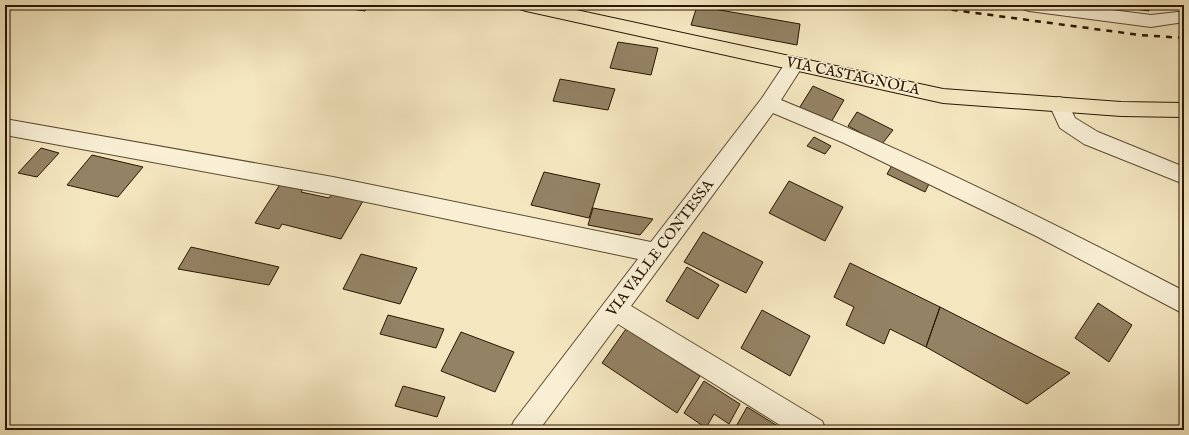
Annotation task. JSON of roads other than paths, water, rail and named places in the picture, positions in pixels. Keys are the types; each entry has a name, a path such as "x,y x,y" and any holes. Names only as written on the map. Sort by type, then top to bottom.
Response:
{"main road":[{"name":"VIA CASTAGNOLA","path":"526,5 943,96 1121,109 1184,110"}],"street":[{"path":"1029,5 1151,21 1178,18"},
{"name":"VIA VALLE CONTESSA","path":"523,430 769,103 795,64"},
{"path":"769,103 851,137 1044,229 1184,302"},
{"path":"1059,104 1067,123 1091,138 1184,176"},
{"path":"5,127 333,186 656,253"},
{"path":"615,308 813,430"}],"railway":[{"path":"916,5 1140,35 1184,38"}]}
